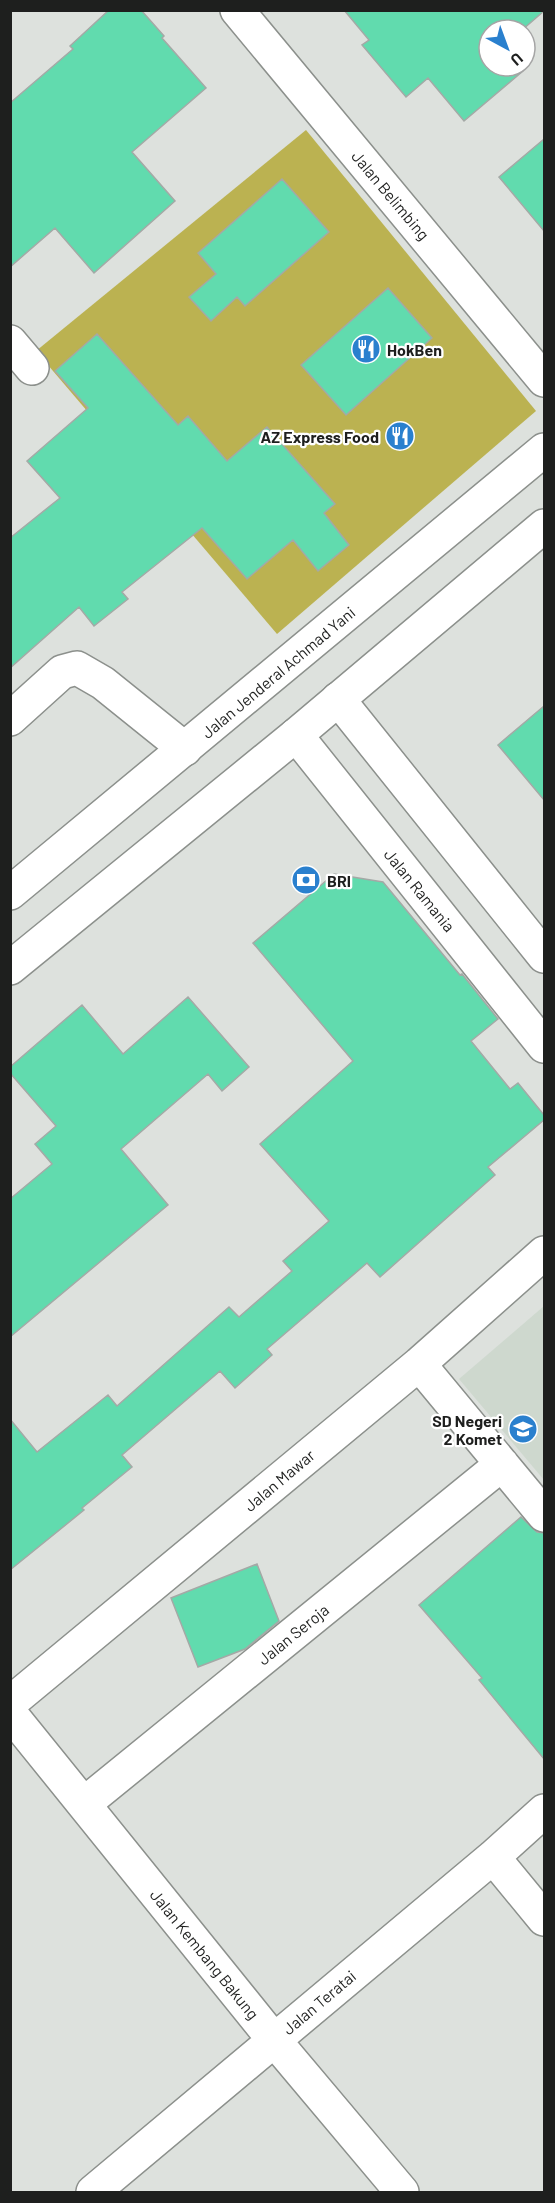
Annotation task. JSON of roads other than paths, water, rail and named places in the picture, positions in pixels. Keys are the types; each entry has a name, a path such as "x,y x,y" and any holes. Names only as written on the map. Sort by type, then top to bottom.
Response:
{"main road":[{"name":"Jalan Belimbing","path":"237,10 544,380"},
{"path":"10,342 32,368"},
{"name":"Jalan Jenderal Achmad Yani","path":"10,893 544,450"},
{"path":"11,967 296,735 544,526"},
{"path":"10,719 62,672 77,668 104,683 185,749"},
{"path":"338,699 544,956"},
{"name":"Jalan Ramania","path":"296,735 544,1046"},
{"name":"Jalan Mawar","path":"10,1703 419,1364 544,1253"},
{"path":"419,1364 544,1515"},
{"name":"Jalan Seroja","path":"84,1804 502,1464"},
{"name":"Jalan Kembang Bakung","path":"10,1713 274,2040 402,2193"},
{"name":"Jalan Teratai","path":"93,2193 493,1857 544,1811"},
{"path":"493,1857 544,1919"}],"place":[{"name":"HokBen","path":"366,349"},
{"name":"AZ Express Food","path":"400,436"},
{"name":"BRI","path":"306,880"},
{"name":"SD Negeri 2 Komet","path":"523,1429"}]}
